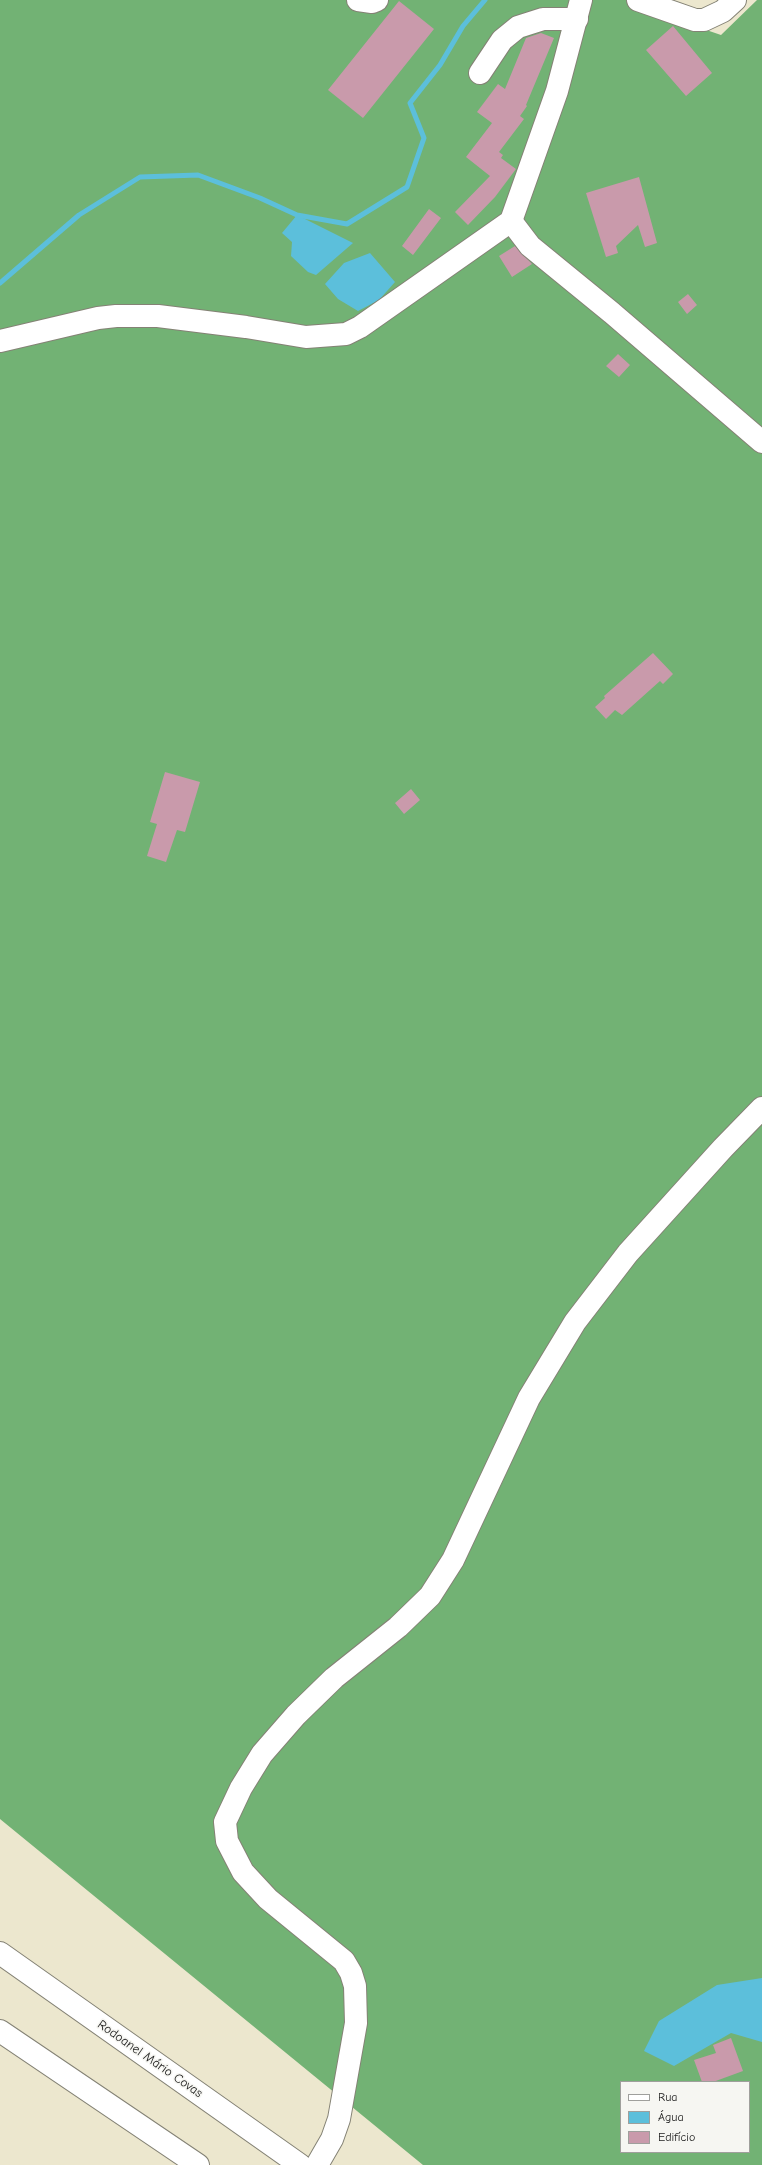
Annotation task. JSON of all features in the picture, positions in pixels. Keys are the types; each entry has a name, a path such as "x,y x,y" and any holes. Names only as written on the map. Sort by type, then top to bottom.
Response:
{"main road":[{"path":"358,0 372,2 378,0"},
{"path":"638,0 695,20 704,20 717,14 735,0"},
{"path":"0,341 98,318 116,316 158,316 306,337 346,334 369,321 511,220 532,167 557,91 579,10 518,27 502,40 480,73"},
{"path":"511,220 530,246 612,313 762,442"},
{"path":"305,2164 332,2139 339,2119 356,2023 355,1986 351,1973 344,1961 268,1899 243,1872 227,1841 225,1822 241,1788 262,1754 296,1715 334,1678 398,1627 430,1596 453,1560 529,1398 575,1322 628,1253 723,1148 762,1108"},
{"name":"Rodoanel Mário Covas","path":"0,1953 305,2164"},
{"path":"0,2031 198,2165"}],"green space":[{"path":"0,0 642,0 677,20 721,35 757,0 762,0 762,2165 423,2165 0,1819"}],"water":[{"path":"297,215 353,243 316,275 308,272 291,256 292,242 282,233"},
{"path":"370,253 395,282 379,300 358,311 338,299 325,284 344,263"},
{"path":"762,1978 762,2042 731,2033 674,2066 644,2051 659,2021 717,1985"}],"building":[{"path":"399,1 434,29 363,118 328,90"},
{"path":"673,26 712,73 686,96 646,50"},
{"path":"541,33 554,38 526,105 527,106 520,116 524,119 499,152 503,155 501,158 516,169 495,197 468,225 455,212 490,176 466,157 492,123 477,112 498,84 505,89 526,38"},
{"path":"639,177 657,243 645,247 638,225 616,246 618,253 606,257 586,193"},
{"path":"429,209 441,218 413,255 402,246"},
{"path":"515,246 532,264 512,277 499,256"},
{"path":"688,294 697,305 687,314 678,302"},
{"path":"618,354 630,365 619,377 606,366"},
{"path":"653,653 673,674 663,684 660,681 622,715 615,710 606,719 595,707 605,698 604,696"},
{"path":"165,772 200,782 185,832 177,830 166,862 147,856 157,824 150,822"},
{"path":"411,789 420,800 404,814 395,803"},
{"path":"731,2038 743,2071 716,2081 702,2081 694,2060 716,2053 713,2045"}],"waterway":[{"path":"0,283 79,215 140,177 198,175 260,198 297,215 347,224 407,187 424,138 410,103 440,65 463,26 485,0"}]}
